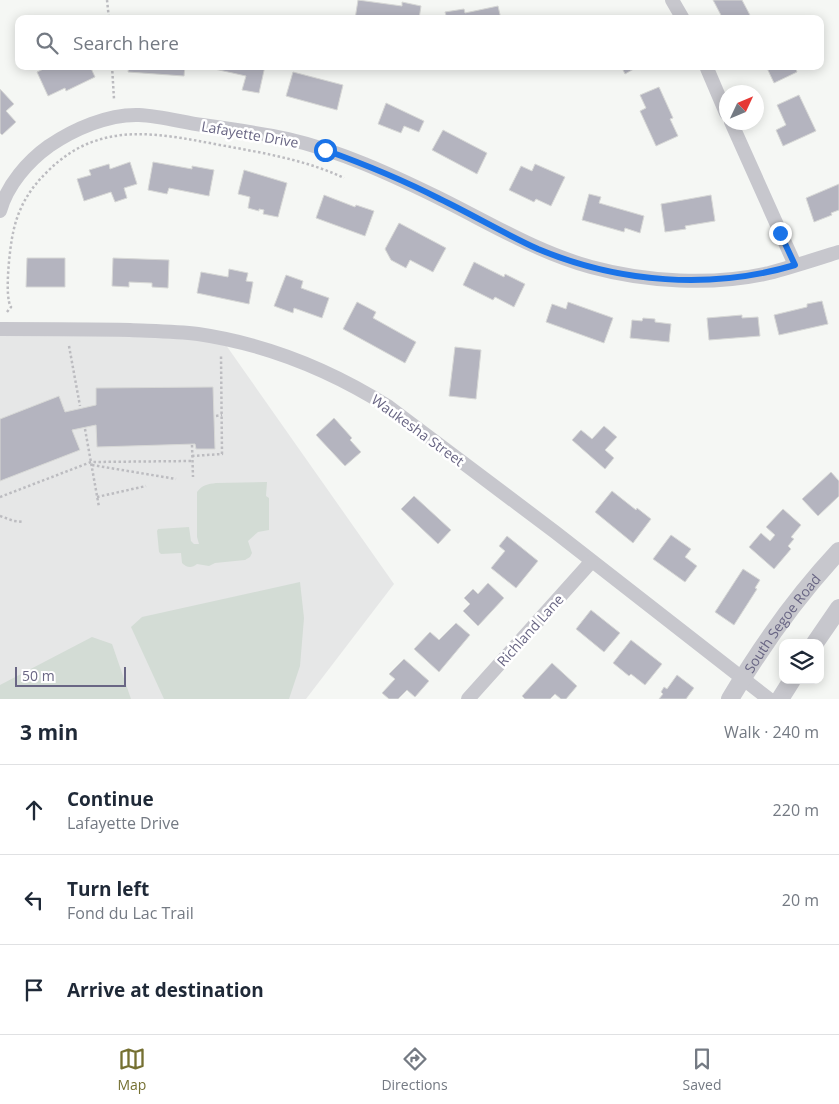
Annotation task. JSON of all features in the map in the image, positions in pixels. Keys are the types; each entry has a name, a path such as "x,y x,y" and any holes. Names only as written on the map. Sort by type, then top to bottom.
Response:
{"street":[{"path":"672,0 681,15"},
{"path":"708,70 719,97"},
{"name":"Lafayette Drive","path":"0,211 13,183 39,154 62,137 112,118 139,115 289,139 325,150 405,182 539,249 592,268 621,274 679,280 706,280 768,273 839,252"},
{"path":"735,130 795,265"},
{"name":"Waukesha Street","path":"0,329 120,330 197,334 237,341 329,373 364,391 389,407 504,493 769,699"},
{"name":"South Segoe Road","path":"730,699 780,619 839,551"},
{"name":"Richland Lane","path":"468,699 591,562"},
{"path":"818,639 839,608"},
{"path":"780,699 789,684"}],"path":[{"path":"107,0 109,15"},
{"path":"112,70 114,100"},
{"path":"7,312 12,308 9,304 8,272 12,239 16,219 22,205 32,189 54,165 94,140 145,133 168,136 299,161 323,168 344,178"},
{"path":"70,346 80,406"},
{"path":"192,456 222,454 221,355"},
{"path":"216,416 222,415"},
{"path":"85,429 99,507"},
{"path":"192,445 192,477"},
{"path":"0,497 91,463 192,461"},
{"path":"91,463 176,479"},
{"path":"97,497 146,486"},
{"path":"0,516 23,522"}],"shaded area":[{"path":"0,329 221,338 394,584 306,699 0,699"},
{"path":"267,482 266,496 269,498 269,530 258,532 248,541 252,553 250,557 245,560 215,563 209,566 197,564 189,567 182,563 181,553 161,554 159,552 158,529 189,527 191,541 194,544 199,544 197,537 197,492 203,486 216,483"},
{"path":"300,582 304,618 300,666 289,699 164,699 131,627 142,617"},
{"path":"92,637 112,644 131,699 0,699 0,685"}],"building":[{"path":"358,0 402,6 402,2 421,6 420,15 356,15"},
{"path":"713,0 742,0 750,15 721,15"},
{"path":"498,6 500,15 446,15 445,12 464,9 465,13"},
{"path":"41,70 92,70 95,77 66,91 65,88 48,96 37,72"},
{"path":"128,70 185,70 184,76 128,72"},
{"path":"219,70 264,70 259,93 242,90 246,76"},
{"path":"623,70 632,70 625,74"},
{"path":"768,70 796,70 797,72 774,83"},
{"path":"293,72 343,85 337,110 286,96"},
{"path":"659,87 673,118 670,119 678,136 656,146 640,111 646,108 640,95"},
{"path":"0,89 14,104 6,111 16,122 2,135 0,133"},
{"path":"799,95 816,131 783,146 776,130 786,125 777,105"},
{"path":"386,103 424,121 419,132 404,126 401,133 378,124"},
{"path":"443,130 487,153 477,174 432,150"},
{"path":"130,162 137,184 124,188 127,198 115,202 111,192 84,201 77,179 91,175 89,170 109,164 110,169"},
{"path":"153,162 192,169 192,166 214,170 209,196 169,188 167,194 148,190"},
{"path":"535,164 565,177 551,206 536,199 534,202 509,190 521,166 532,171"},
{"path":"244,170 287,183 278,217 263,214 264,210 259,209 259,211 248,208 250,197 238,194"},
{"path":"839,184 839,210 814,222 806,198"},
{"path":"589,194 601,197 599,203 644,216 640,233 625,228 624,232 582,220"},
{"path":"324,195 355,207 356,205 374,211 365,236 316,218"},
{"path":"711,195 715,221 685,226 686,229 665,232 661,204"},
{"path":"399,223 446,248 433,272 410,260 406,268 391,260 385,249"},
{"path":"27,258 65,258 65,287 26,287"},
{"path":"113,258 169,260 168,288 152,287 152,283 129,282 129,287 112,286"},
{"path":"474,262 504,277 505,274 525,284 514,307 495,297 493,300 463,285"},
{"path":"229,269 248,273 246,281 253,282 249,304 197,293 201,272 228,277"},
{"path":"286,275 303,281 301,288 329,298 322,318 294,308 293,313 274,306"},
{"path":"822,301 828,324 779,335 774,315 807,307 807,304"},
{"path":"357,302 376,312 373,318 416,342 405,363 343,329"},
{"path":"568,302 613,318 604,343 546,322 552,304 566,309"},
{"path":"742,315 742,318 758,317 760,336 709,340 707,318"},
{"path":"643,318 655,319 655,322 671,324 669,342 630,338 632,320 642,321"},
{"path":"455,347 481,350 476,399 449,396"},
{"path":"213,387 215,449 196,449 195,444 97,447 96,425 72,430 80,450 0,481 0,419 59,396 65,412 96,405 96,388"},
{"path":"334,418 352,438 350,440 361,452 345,466 316,435"},
{"path":"604,426 617,437 605,450 614,458 605,469 572,440 581,430 592,439"},
{"path":"831,472 839,481 839,496 818,516 802,499"},
{"path":"612,491 651,519 633,543 595,512"},
{"path":"414,496 451,530 438,544 401,509"},
{"path":"783,509 801,525 791,537 794,539 788,546 791,549 774,569 749,547 761,533 770,541 775,535 766,527"},
{"path":"671,535 691,549 685,557 697,566 685,582 653,559"},
{"path":"507,536 538,561 516,588 491,568 505,551 499,546"},
{"path":"743,569 760,580 755,588 757,589 734,625 715,612"},
{"path":"488,583 504,598 478,626 463,611 470,604 464,598 473,589 478,594"},
{"path":"591,610 620,633 604,652 576,629"},
{"path":"456,623 470,635 439,672 414,649 430,632 439,640"},
{"path":"631,640 662,664 645,685 631,674 629,676 613,663"},
{"path":"404,659 429,681 415,697 407,690 398,699 389,699 382,693 395,679 389,674"},
{"path":"552,663 577,686 566,699 561,699 555,694 550,699 525,699 522,696"},
{"path":"677,675 694,688 686,699 659,699 663,694 661,692 664,687 667,689"}],"route":[{"path":"325,150 405,182 539,249 592,268 621,274 679,280 706,280 768,273 795,265 780,233"}]}
